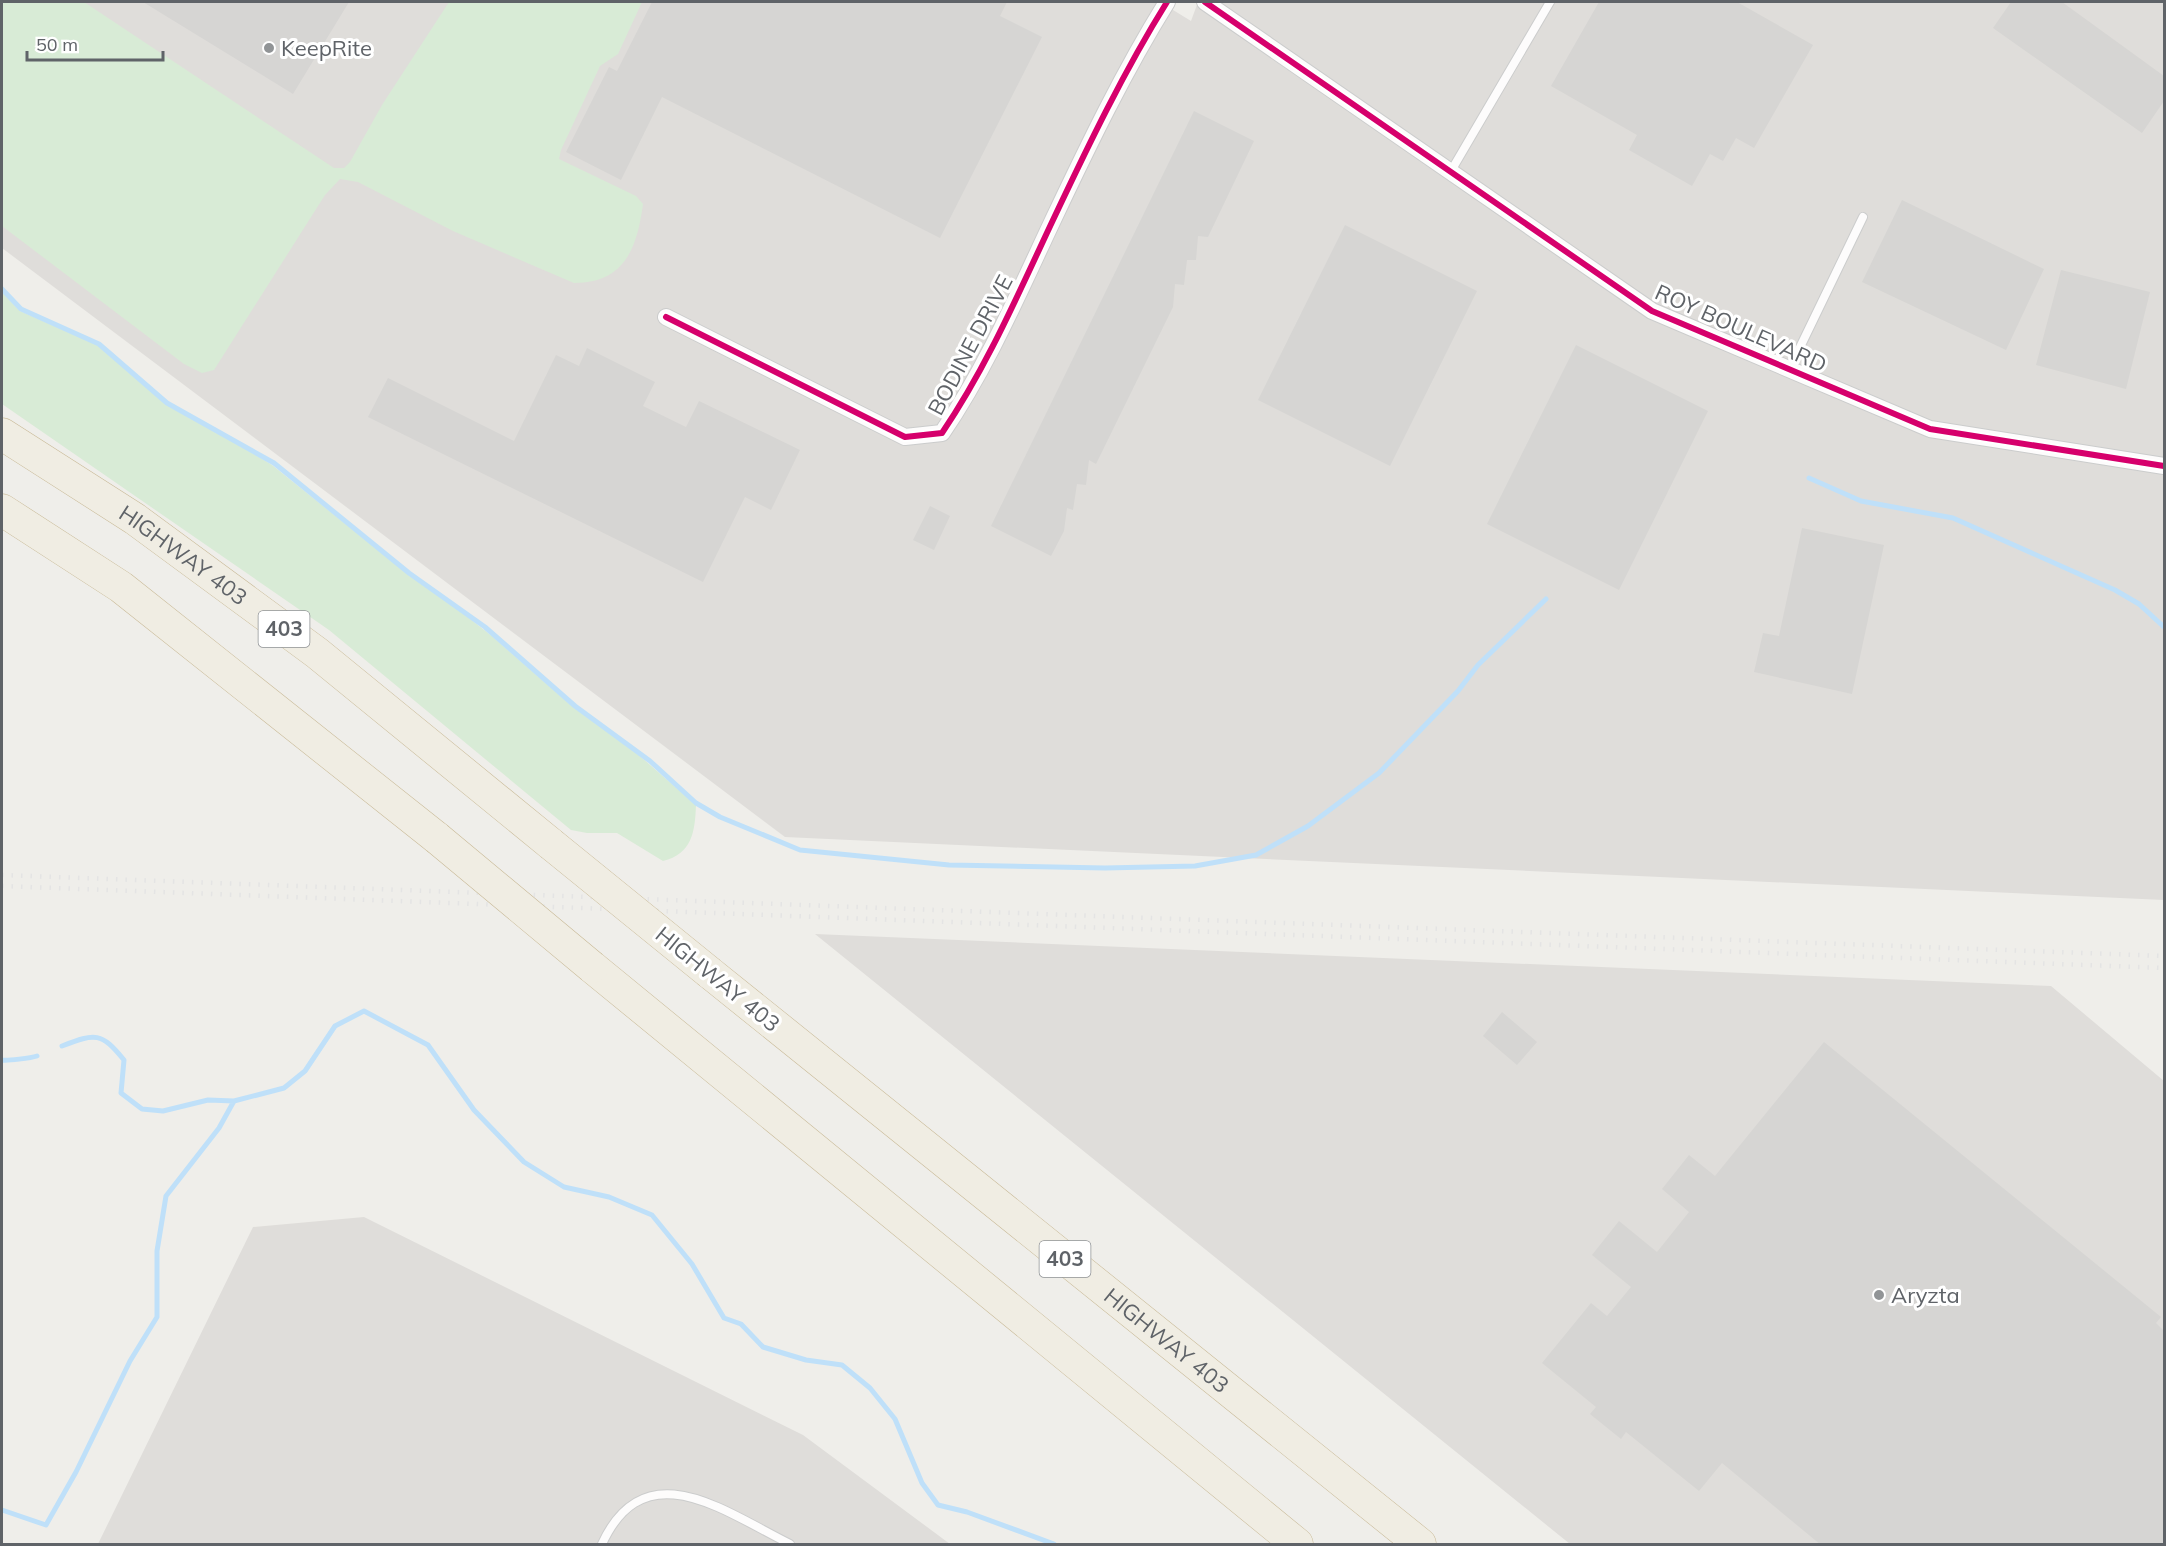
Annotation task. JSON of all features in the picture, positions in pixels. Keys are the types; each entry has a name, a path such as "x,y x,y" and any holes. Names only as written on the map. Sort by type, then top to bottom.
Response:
{"highway":[{"name":"HIGHWAY 403","path":"2,434 135,519 317,653 1420,1545"},
{"path":"2,510 121,587 437,838 1297,1545"}],"street":[{"name":"BODINE DRIVE","path":"666,317 905,437 942,433 963,402 1116,91 1167,2"},
{"name":"ROY BOULEVARD","path":"1205,2 1652,310 1930,429 2164,466"}],"lane":[{"path":"1451,171 1550,2"},
{"path":"1789,370 1863,217"},
{"path":"602,1545 610,1525 622,1510 639,1499 657,1494 676,1493 694,1498 790,1545"}],"shaded area":[{"path":"2,2 1160,2 1191,21 1198,2 2164,2 2164,900 785,837 2,248"},
{"path":"815,934 2051,986 2164,1081 2164,1544 1570,1544"},
{"path":"364,1217 803,1435 950,1544 98,1544 253,1227"}],"green space":[{"path":"2,2 84,2 334,168 344,168 350,162 382,105 449,2 642,2 618,54 600,66 561,150 559,159 636,196 643,204 632,249 616,270 605,277 574,283 453,231 358,182 340,179 325,195 214,370 202,373 184,364 2,226"},
{"path":"2,292 20,311 98,345 166,404 191,416 272,465 408,574 435,591 493,637 573,707 634,751 696,805 693,833 686,847 673,858 663,861 617,833 587,833 571,830 329,630 2,404"}],"building":[{"name":"KeepRite","path":"143,2 349,2 293,94"},
{"path":"652,2 1007,2 1000,16 1042,37 940,238 662,97 621,180 566,152 609,67 617,71"},
{"path":"1599,2 1737,2 1813,45 1754,148 1736,138 1723,161 1710,154 1692,186 1629,150 1637,135 1551,86"},
{"path":"2011,2 2062,2 2164,76 2164,101 2142,133 1993,28"},
{"path":"1194,111 1254,141 1208,237 1198,236 1196,260 1187,260 1184,285 1175,284 1173,307 1096,464 1089,460 1086,485 1077,484 1073,510 1067,508 1064,531 1051,556 991,526"},
{"path":"1902,200 2044,269 2006,350 1862,282"},
{"path":"1345,225 1477,291 1390,466 1258,400"},
{"path":"2061,270 2150,292 2126,389 2036,365"},
{"path":"1576,345 1708,411 1619,590 1487,524"},
{"path":"587,348 655,382 643,406 686,427 699,401 800,450 771,510 745,497 703,582 368,417 388,378 514,441 556,355 579,366"},
{"path":"930,506 950,516 934,550 913,540"},
{"path":"1802,528 1884,545 1852,694 1754,672 1763,633 1779,636"},
{"path":"1502,1012 1537,1042 1517,1065 1483,1036"},
{"name":"Aryzta","path":"1824,1042 2161,1317 2156,1323 2164,1331 2164,1545 1821,1545 1722,1463 1699,1491 1626,1432 1621,1439 1590,1414 1596,1407 1542,1363 1591,1303 1607,1316 1631,1287 1592,1255 1619,1221 1657,1252 1689,1212 1662,1189 1689,1155 1715,1176"}],"waterway":[{"path":"2,289 21,309 99,344 167,403 274,463 409,573 485,627 575,706 650,761 696,803 720,817 800,850 949,865 1105,868 1195,866 1256,855 1308,826 1379,773 1458,691 1478,665 1546,599"},
{"path":"1809,478 1861,501 1953,518 2115,590 2139,604 2164,627"},
{"path":"62,1046 90,1037 103,1040 124,1060 121,1093 142,1109 163,1111 208,1100 234,1101 284,1088 305,1071 335,1026 364,1011 428,1045 474,1110 524,1162 564,1187 609,1197 652,1215 692,1264 724,1318 741,1324 763,1347 806,1360 842,1365 870,1388 895,1419 922,1483 938,1505 967,1512 1054,1544"},
{"path":"2,1060 37,1056"},
{"path":"2,1510 46,1525 76,1472 130,1361 157,1317 157,1251 166,1196 219,1128 234,1101"}],"railway":[{"path":"2,875 2164,956"},
{"path":"2,886 2164,968"}],"cycle path":[{"path":"666,317 905,437 942,433 988,356 1107,109 1167,2"},
{"path":"1205,2 1652,311 1930,429 2164,466"}],"place":[{"name":"KeepRite","path":"269,48"},
{"name":"Aryzta","path":"1879,1295"}]}
